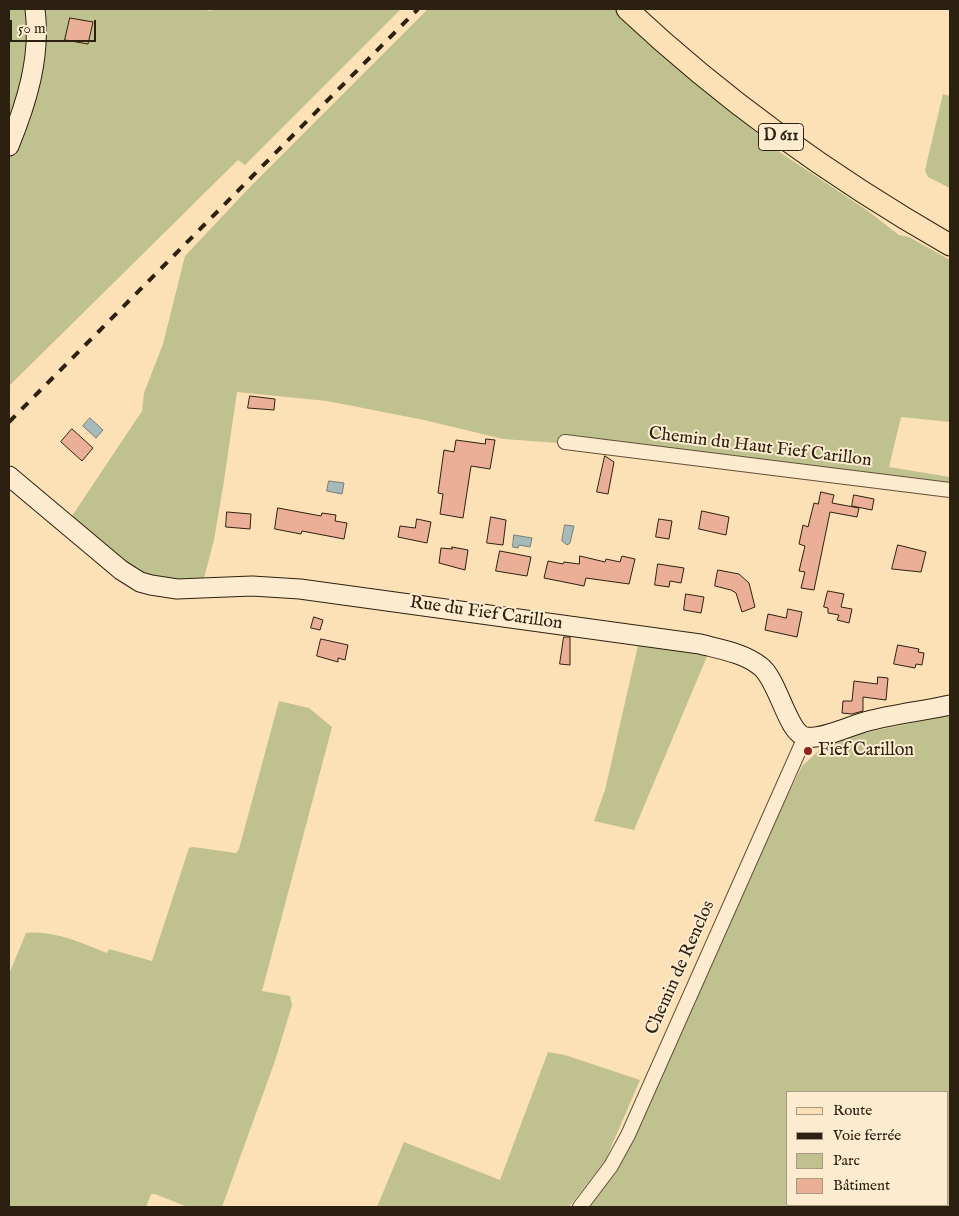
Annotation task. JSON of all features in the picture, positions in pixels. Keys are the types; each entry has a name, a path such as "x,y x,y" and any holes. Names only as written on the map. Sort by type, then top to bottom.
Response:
{"main road":[{"name":"D 611","path":"627,9 694,69 781,137 864,193 950,245"},
{"name":"D 611","path":"638,9 733,91 803,144 861,182 950,235"},
{"path":"861,182 950,230"}],"street":[{"path":"9,146 22,114 34,66 37,37 35,9"},
{"name":"Chemin du Haut Fief Carillon","path":"565,442 950,490"},
{"name":"Rue du Fief Carillon","path":"10,478 121,570 151,586 184,589 252,586 300,588 700,644 749,659 760,665 773,680 794,730 804,737"},
{"path":"804,737 817,737 868,721 950,705"},
{"name":"Chemin de Renclos","path":"580,1207 611,1166 628,1135 804,737"}],"green space":[{"path":"9,9 200,9 211,11 212,9 401,9 245,165 238,160 9,386"},
{"path":"428,9 616,9 693,80 781,153 868,211 899,235 909,237 950,260 950,422 901,417 889,467 950,477 950,487 565,439 558,443 503,439 424,420 327,401 237,392 214,540 204,578 167,579 143,573 121,560 100,543 72,516 142,411 144,393 163,344 185,256 251,186"},
{"path":"943,94 950,96 950,188 928,177 925,170"},
{"path":"639,641 708,654 634,830 594,821 605,790"},
{"path":"279,701 309,708 332,727 262,991 290,996 292,1005 275,1061 222,1207 188,1207 151,1194 146,1207 9,1207 9,974 26,933 57,935 107,953 109,949 152,961 189,848 236,853 239,849"},
{"path":"950,715 950,1207 587,1207 802,766 835,739"},
{"path":"548,1052 565,1055 640,1080 605,1161 569,1207 377,1207 404,1142 500,1180"}],"shaded area":[{"path":"90,418 103,430 96,438 83,426"},
{"path":"329,481 344,483 342,494 327,491"},
{"path":"565,525 574,526 570,543 567,545 562,541"},
{"path":"514,535 532,538 530,547 519,545 518,548 513,547"}],"building":[{"path":"70,18 93,22 88,44 65,40"},
{"path":"250,396 275,399 274,410 248,408"},
{"path":"72,429 93,448 82,461 61,442"},
{"path":"486,439 495,440 490,469 471,466 463,518 440,514 443,494 438,493 444,450 454,452 456,440 485,444"},
{"path":"605,456 614,462 608,494 597,492"},
{"path":"821,492 834,495 832,503 859,508 857,517 830,512 814,590 801,588 805,572 799,571 805,546 799,544 803,525 808,527 814,503 818,504"},
{"path":"854,495 874,499 872,510 852,506"},
{"path":"278,508 321,516 322,513 336,515 335,521 347,523 344,539 302,531 301,534 275,529"},
{"path":"702,511 729,517 726,535 699,529"},
{"path":"227,512 251,514 250,529 226,527"},
{"path":"491,517 506,520 503,545 487,543"},
{"path":"417,519 431,522 427,543 398,537 400,526 415,528"},
{"path":"659,519 672,521 669,539 656,537"},
{"path":"898,545 926,552 921,572 892,569"},
{"path":"452,547 468,550 465,570 439,563 441,548 452,549"},
{"path":"500,551 531,557 527,576 496,571"},
{"path":"580,556 605,562 606,559 620,562 622,556 635,559 629,584 586,578 584,586 544,578 548,561 563,564 564,562 579,564"},
{"path":"658,564 684,568 681,583 670,581 669,587 655,585"},
{"path":"718,570 739,574 749,583 755,607 742,612 736,593 715,586"},
{"path":"828,591 844,594 841,607 852,609 849,623 837,620 839,615 828,613 828,608 824,607"},
{"path":"686,594 704,597 701,613 684,610"},
{"path":"788,609 802,612 797,637 765,630 768,614 786,618"},
{"path":"314,617 323,620 320,630 311,628"},
{"path":"564,637 570,637 570,665 560,664"},
{"path":"321,639 348,645 345,660 338,658 338,662 317,656"},
{"path":"898,645 919,649 918,652 924,653 922,665 916,664 915,668 894,664"},
{"path":"878,677 888,678 886,700 863,697 863,711 852,714 842,713 843,701 852,701 854,681 877,684"}],"railway":[{"path":"9,422 418,9"}],"place":[{"name":"Fief Carillon","path":"808,751"}]}
